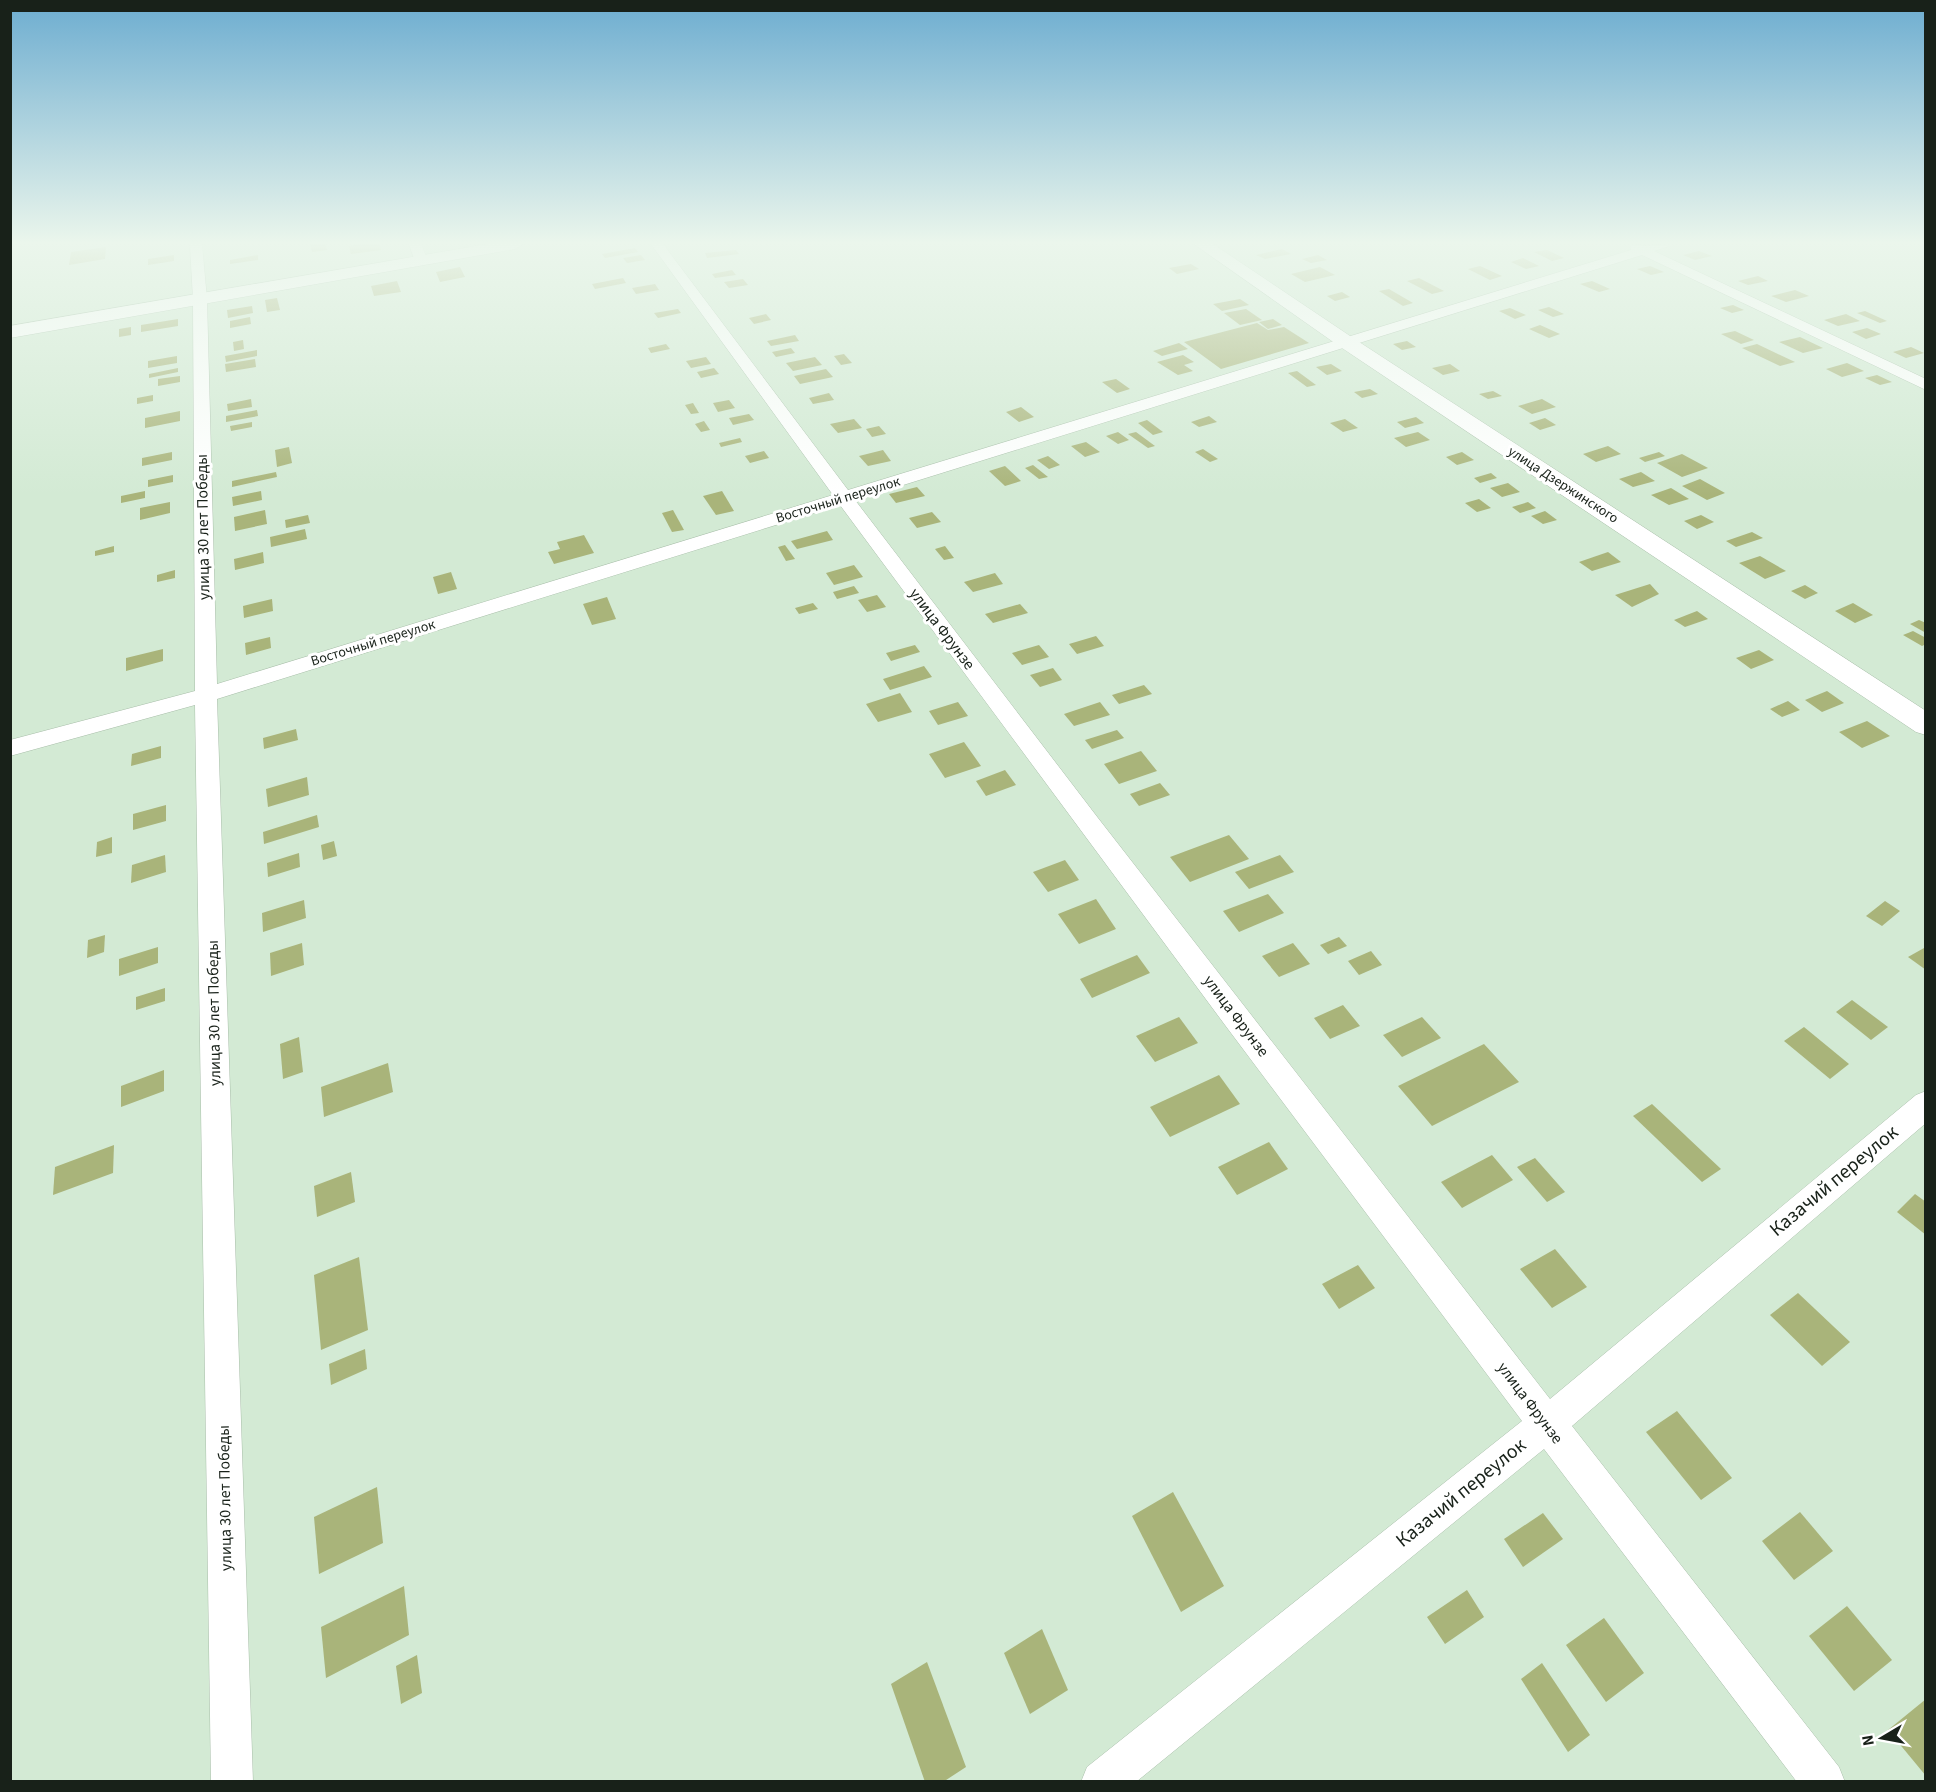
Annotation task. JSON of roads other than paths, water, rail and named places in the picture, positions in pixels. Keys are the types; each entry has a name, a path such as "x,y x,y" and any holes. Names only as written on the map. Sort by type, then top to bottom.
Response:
{"street":[{"path":"10,332 35,328"},
{"name":"улица 30 лет Победы","path":"200,328 206,695 232,1782"},
{"name":"улица Фрунзе","path":"718,328 843,498 1546,1424 1824,1782"},
{"name":"улица Дзержинского","path":"1325,328 1926,725"},
{"name":"Восточный переулок","path":"10,748 206,695 1390,328"},
{"path":"1805,328 1926,385"},
{"name":"Казачий переулок","path":"1102,1782 1546,1424 1926,1104"}]}
